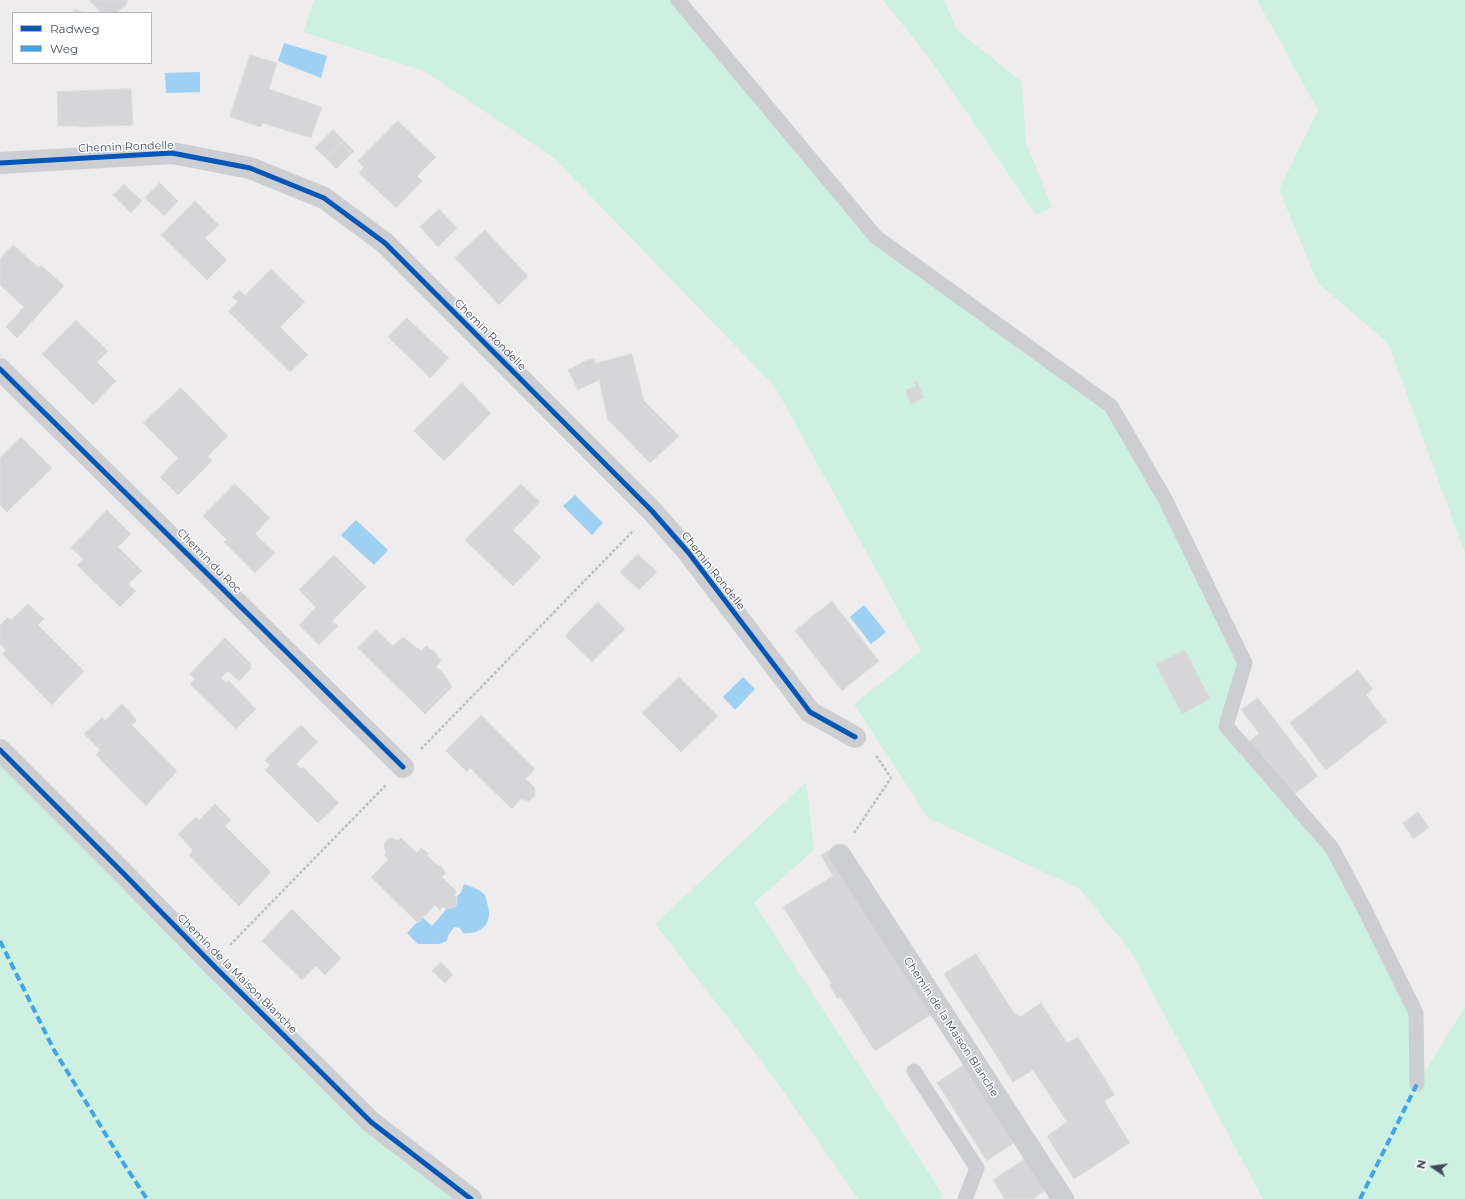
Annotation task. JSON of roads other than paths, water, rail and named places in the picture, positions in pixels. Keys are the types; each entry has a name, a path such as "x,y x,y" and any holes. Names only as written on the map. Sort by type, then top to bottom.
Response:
{"street":[{"name":"Chemin Rondelle","path":"0,163 172,153 250,168 324,198 384,243 652,512 688,552 810,712 854,737"},
{"name":"Chemin du Roc","path":"0,370 403,767"},
{"name":"Chemin de la Maison Blanche","path":"0,750 371,1122 471,1199"},
{"name":"Chemin de la Maison Blanche","path":"840,855 1063,1199"}],"lane":[{"path":"678,0 876,237 1111,406 1165,498 1245,663 1226,726 1332,848 1364,908 1416,1013 1417,1084"},
{"path":"914,1071 977,1168 965,1199"}],"water":[{"path":"284,43 327,56 321,78 278,61"},
{"path":"200,72 200,92 166,93 165,73"},
{"path":"575,495 603,523 592,535 563,506"},
{"path":"356,520 388,550 374,565 341,535"},
{"path":"864,605 886,632 871,644 850,617"},
{"path":"743,677 755,689 735,710 723,697"},
{"path":"464,884 477,889 485,896 489,916 485,926 476,932 470,933 463,933 460,928 454,927 448,936 447,941 439,944 418,944 407,933 422,917 432,926 461,892"}]}
